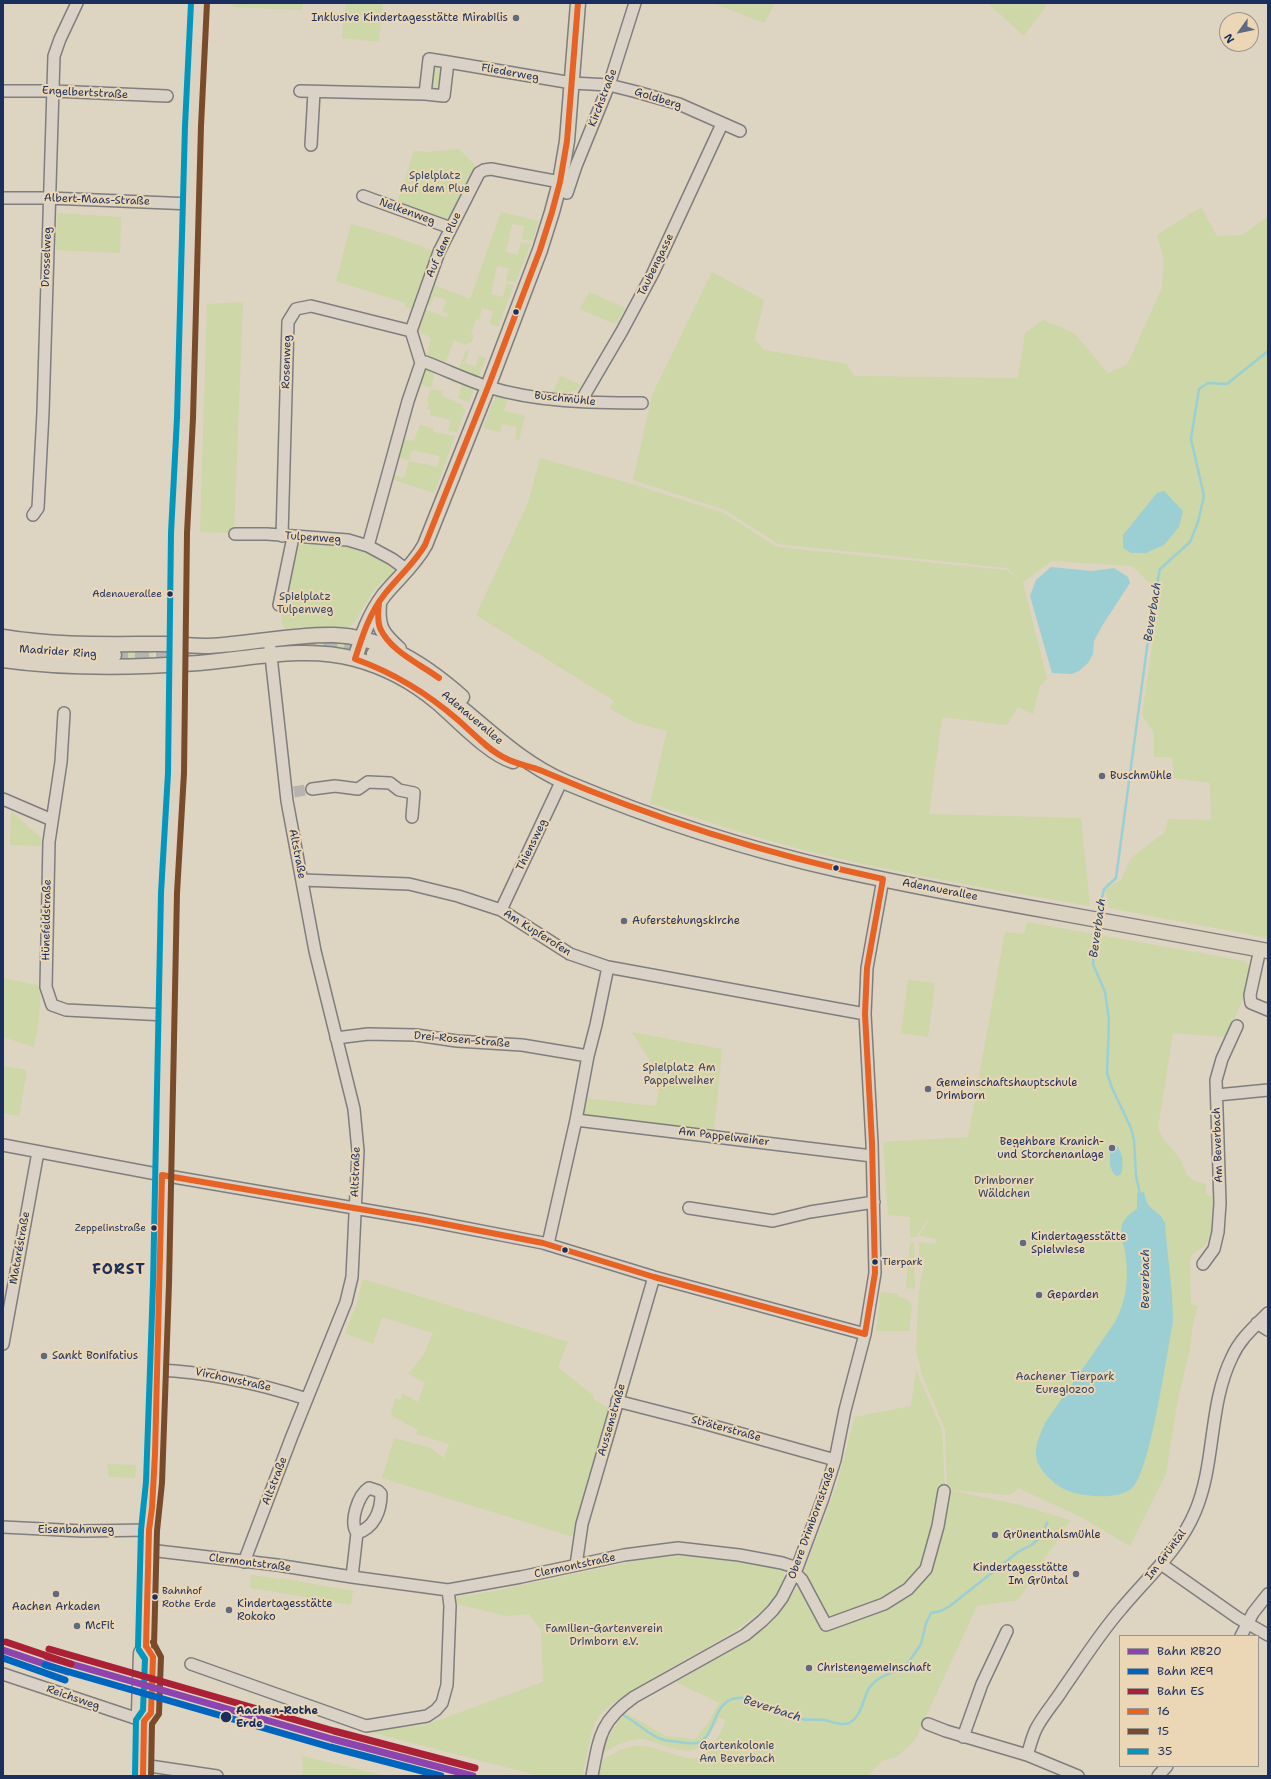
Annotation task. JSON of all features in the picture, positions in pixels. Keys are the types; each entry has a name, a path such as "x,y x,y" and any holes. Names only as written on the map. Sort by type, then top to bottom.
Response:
{"main road":[{"path":"143,1770 144,1721 139,1711 139,1701 141,1653 146,1646 149,1530 154,1483 169,893 176,773 179,533 192,204 193,126 200,3"},
{"path":"355,659 368,621 379,603 408,570 425,546 564,188 578,3"},
{"path":"379,603 379,622 382,632 408,657"},
{"path":"3,637 72,644 177,644 206,646 317,635 336,635 361,639 408,657 437,676 518,744 538,768"},
{"name":"Madrider Ring","path":"3,648 54,653 114,656"},
{"path":"3,660 60,666 150,666 177,665 271,655 317,652 355,659 387,671 421,690 507,759 538,768"},
{"name":"Adenauerallee","path":"374,654 421,678 443,693 512,752 538,768 562,780 654,815 718,837 813,864 883,879 1264,950"}],"street":[{"name":"Drosselweg","path":"33,515 38,508 43,412 54,56 60,39 77,3"},
{"name":"Kirchstraße","path":"564,188 576,166 609,86 635,3"},
{"name":"Fliederweg","path":"425,94 429,59 572,84"},
{"path":"300,92 425,94 444,96 448,62"},
{"name":"Goldberg","path":"572,84 609,86 679,104 740,131"},
{"name":"Engelbertstraße","path":"3,91 53,91 167,96"},
{"path":"311,145 314,92"},
{"name":"Taubengasse","path":"581,401 622,331 653,273 722,124"},
{"name":"Auf dem Plue","path":"411,331 429,278 450,228 477,176 484,170 491,169 564,188"},
{"name":"Nelkenweg","path":"363,196 450,228"},
{"name":"Albert-Maas-Straße","path":"3,198 49,198 192,204"},
{"name":"Rosenweg","path":"279,605 288,537 288,322 296,309 311,306 411,331"},
{"path":"368,546 408,401 421,363 411,331"},
{"name":"Buschmühle","path":"421,363 425,362 488,387 537,397 581,401 642,402"},
{"name":"Tulpenweg","path":"235,534 334,538 368,546 392,559 408,570"},
{"name":"Altstraße","path":"244,1562 346,1302 352,1277 358,1151 354,1109 315,951 302,880 270,640"},
{"name":"Hünefeldstraße","path":"64,713 61,762 49,842 46,987 52,1005 66,1010 166,1015"},
{"name":"Thiensweg","path":"501,910 562,780"},
{"path":"312,789 335,786 358,789 368,782 390,783 399,790 414,793 412,817"},
{"path":"3,799 52,820"},
{"name":"Obere Drimbornstraße","path":"592,1776 601,1735 605,1726 618,1709 634,1697 744,1635 773,1610 782,1598 796,1571 835,1460 845,1410 864,1334 875,1272 874,1202 865,1014 867,968 883,879"},
{"name":"Am Kupferofen","path":"302,880 409,884 458,896 501,910 570,954 608,967 865,1014"},
{"path":"1264,950 1250,995 1251,1003 1268,1010"},
{"path":"548,1244 608,967"},
{"name":"Am Beverbach","path":"1203,1264 1214,1249 1218,1232 1220,1204 1216,1080 1222,1059 1237,1026"},
{"name":"Drei-Rosen-Straße","path":"336,1038 368,1034 416,1035 457,1041 522,1046 588,1056"},
{"path":"1217,1095 1268,1090"},
{"name":"Am Pappelweiher","path":"576,1120 872,1156"},
{"path":"3,1145 548,1244 654,1277 864,1334"},
{"name":"Mataréstraße","path":"3,1344 38,1152"},
{"path":"689,1208 773,1221 810,1212 874,1202"},
{"name":"Aussemstraße","path":"576,1565 582,1524 654,1277"},
{"name":"Im Grüntal","path":"1027,1755 1036,1729 1088,1653 1121,1609 1161,1564 1183,1535 1195,1512 1204,1487 1210,1460 1213,1431 1224,1378 1232,1357 1244,1336 1268,1313"},
{"path":"1258,1324 1268,1330"},
{"name":"Virchowstraße","path":"158,1370 191,1372 228,1377 268,1387 307,1400"},
{"name":"Sträterstraße","path":"617,1401 703,1423 835,1460"},
{"path":"796,1571 826,1625 884,1604 908,1590 926,1569 938,1526 944,1491"},
{"name":"Eisenbahnweg","path":"3,1527 82,1531 149,1530"},
{"path":"352,1577 357,1533"},
{"name":"Clermontstraße","path":"149,1550 448,1590 624,1555 678,1548 738,1555 782,1563 796,1571"},
{"path":"1161,1564 1268,1635"},
{"path":"190,1664 366,1726 427,1716 436,1710 442,1703 447,1685 450,1606 448,1590"},
{"path":"1242,1635 1268,1594"},
{"path":"963,1737 982,1684 1007,1631"},
{"name":"Reichsweg","path":"3,1674 144,1721"},
{"path":"928,1724 963,1737 1027,1755 1078,1776"},
{"path":"1158,1776 1166,1767"},
{"path":"143,1770 217,1776"}],"green space":[{"path":"220,3 303,3 302,10 234,7 231,4"},
{"path":"346,3 383,3 379,42 342,38"},
{"path":"713,3 775,3 764,23"},
{"path":"988,3 1048,3 1024,36"},
{"path":"433,64 443,65 440,90 437,92 432,91 430,87"},
{"name":"Spielplatz Auf dem Plue","path":"459,149 476,166 448,222 397,203 414,151 426,152"},
{"path":"1201,207 1217,236 1242,235 1268,216 1268,938 1109,908 1105,889 1121,880 1131,858 1165,832 1168,819 1211,820 1210,783 1174,778 1172,757 1154,757 1154,733 1142,715 1160,593 1132,566 1052,561 1023,582 1047,679 1040,686 1033,714 1018,707 1007,725 942,717 929,814 1081,818 1090,906 952,882 850,861 774,842 650,803 667,731 636,723 609,708 614,701 476,615 528,503 540,458 632,484 724,513 777,547 1006,570 1019,579 1007,568 778,544 725,510 633,480 652,395 712,272 764,300 755,339 764,350 847,364 854,376 1018,378 1025,333 1043,320 1074,333 1108,373 1127,365 1162,288 1164,259 1157,235"},
{"path":"501,212 539,221 532,241 522,239 524,226 512,224 506,252 518,255 521,242 531,244 515,283 514,281 506,281 509,268 497,266 491,294 503,297 506,284 514,285 498,327 490,323 493,311 482,308 479,320 476,319 471,335 474,336 471,343 468,342 466,345 454,340 444,366 426,358 431,338 416,330 422,308 447,318 448,314 442,311 446,300 434,296 430,306 424,304 431,284 470,299"},
{"path":"57,213 121,217 120,253 56,250"},
{"path":"351,224 390,235 436,252 413,309 405,307 406,303 336,281"},
{"path":"589,292 625,308 618,322 612,323 580,309"},
{"path":"243,302 234,533 200,532 207,304"},
{"path":"466,350 469,351 465,363 475,367 479,356 486,358 478,379 458,371"},
{"path":"424,367 435,370 431,388 417,383"},
{"path":"452,376 475,386 469,402 458,398 462,384 451,382"},
{"path":"560,376 581,385 575,390 565,393 553,392"},
{"path":"431,389 443,391 442,396 463,405 462,408 466,409 457,432 448,431 451,420 430,415 431,410 427,409 429,402 427,401"},
{"path":"496,394 508,397 504,411 525,416 519,440 515,439 517,427 502,424 500,432 483,428"},
{"path":"420,425 433,428 434,432 455,436 434,493 391,479 392,475 404,478 409,461 438,467 440,456 412,450 409,460 394,456 399,439 414,441"},
{"name":"Spielplatz Tulpenweg","path":"331,544 361,550 387,561 393,567 393,573 375,588 353,624 347,628 303,630 303,627 285,629 282,623 281,613 296,545"},
{"path":"317,639 353,643 354,647 350,651 289,649 288,642"},
{"path":"112,649 154,649 152,659 112,662"},
{"path":"11,811 41,838 41,846 10,845"},
{"name":"Aachener Tierpark Euregiozoo","path":"1027,922 1245,961 1252,968 1247,990 1225,1037 1173,1033 1158,1127 1162,1137 1177,1156 1189,1177 1194,1181 1206,1184 1206,1195 1213,1196 1212,1232 1209,1240 1204,1246 1192,1254 1190,1261 1191,1304 1198,1306 1193,1323 1190,1349 1177,1404 1166,1474 1130,1546 1081,1517 1018,1488 1014,1493 1009,1495 952,1490 947,1485 945,1430 922,1375 916,1350 918,1303 921,1277 925,1263 919,1259 919,1242 935,1244 937,1239 919,1236 929,1220 927,1220 916,1237 910,1237 910,1217 888,1215 883,1142 968,1137 1005,932 1024,934"},
{"path":"3,978 41,986 39,1019 34,1047 3,1037"},
{"path":"908,980 935,983 928,1037 901,1033"},
{"name":"Spielplatz Am Pappelweiher","path":"632,1032 722,1049 714,1131 582,1116 584,1098 656,1106 661,1079"},
{"path":"3,1066 27,1070 19,1116 3,1113"},
{"path":"910,1243 914,1243 915,1289 906,1288"},
{"path":"363,1279 568,1342 558,1367 594,1396 593,1399 610,1409 574,1537 382,1478 394,1438 431,1448 444,1458 449,1444 416,1434 418,1430 391,1415 395,1398 401,1400 402,1393 418,1402 425,1383 408,1374 423,1356 433,1333 382,1317 373,1344 345,1333 356,1306"},
{"path":"881,1292 897,1294 898,1297 905,1298 912,1304 909,1331 876,1331"},
{"name":"Gartenkolonie Am Beverbach","path":"916,1370 942,1430 945,1489 1020,1505 1070,1520 1018,1600 977,1606 915,1740 898,1756 882,1761 867,1776 599,1776 603,1759 630,1747 648,1747 659,1749 681,1757 696,1758 704,1755 712,1746 726,1720 719,1718 707,1739 696,1749 682,1750 640,1739 624,1742 603,1753 612,1731 626,1713 666,1736 695,1739 708,1723 719,1703 676,1682 748,1641 767,1627 788,1602 799,1583 807,1564 836,1487 855,1417 911,1406"},
{"path":"107,1464 136,1465 135,1478 109,1477"},
{"name":"Familien-Gartenverein Drimborn e.V.","path":"674,1556 715,1557 746,1560 773,1567 784,1572 781,1585 773,1599 746,1623 713,1644 628,1693 603,1711 595,1723 588,1746 583,1776 540,1776 366,1731 425,1725 543,1682 541,1630 529,1614 507,1616 457,1604 455,1601 457,1597 494,1591 650,1558"},
{"path":"251,1575 279,1579 277,1592 250,1588"},
{"path":"280,1578 353,1591 351,1605 277,1592"},
{"path":"302,1756 385,1776 303,1776"}],"water":[{"path":"1164,491 1183,511 1179,527 1164,545 1146,553 1131,553 1123,548 1123,535 1157,493"},
{"path":"1051,567 1092,571 1114,568 1128,577 1130,583 1094,641 1093,654 1088,663 1079,671 1072,674 1052,673 1030,596 1036,580"},
{"path":"1115,1145 1120,1150 1123,1162 1121,1174 1117,1176 1113,1173 1110,1165 1110,1148"},
{"path":"1144,1192 1148,1204 1159,1214 1165,1223 1173,1308 1173,1324 1163,1380 1145,1462 1133,1487 1127,1491 1110,1496 1089,1496 1064,1489 1050,1479 1039,1465 1036,1455 1036,1447 1045,1423 1115,1322 1119,1313 1127,1280 1125,1252 1121,1228 1126,1217 1137,1209 1137,1193"}],"waterway":[{"name":"Beverbach","path":"1098,915 1104,889 1116,878 1153,603 1160,569 1190,542 1198,522 1204,496 1191,439 1199,389 1208,383 1227,384 1268,351"},
{"name":"Beverbach","path":"1096,924 1093,964 1105,992 1109,1020 1107,1073 1112,1088 1131,1128 1134,1140 1136,1176 1140,1194"},
{"name":"Beverbach","path":"623,1715 661,1739 691,1743 697,1743 704,1739 709,1733 720,1709 725,1703 733,1699 751,1699 799,1719 825,1720 840,1724 849,1723 859,1713 871,1685 879,1678 904,1669 921,1644 926,1623 931,1613 941,1611 950,1606 1018,1552 1033,1544 1042,1535 1047,1523"}],"tunnel":[{"path":"114,655 206,654 310,643 345,646 374,654"},
{"path":"294,792 312,789"}],"rail line":[{"name":"ES","path":"6,1642 71,1664"},
{"name":"ES","path":"49,1649 334,1731 475,1768"},
{"name":"RB20","path":"3,1650 68,1672"},
{"name":"RB20","path":"47,1657 332,1739 473,1776"},
{"name":"RE9","path":"3,1658 65,1680"},
{"name":"RE9","path":"45,1665 330,1747 441,1776"}],"transit line":[{"name":"35","path":"138,1646 141,1530 146,1482 153,1284 161,893 168,773 171,533 177,418 185,126 191,3"},
{"name":"15","path":"154,1646 157,1531 162,1483 169,1284 177,893 184,773 187,533 193,418 201,126 207,3"},
{"name":"16","path":"578,3 567,141 560,182 540,250 488,387 425,545 374,610 366,626 355,659 397,677 410,685 446,710 492,750 510,760 671,821 754,847 883,879"},
{"name":"16","path":"379,603 378,622 380,628 391,644 439,678"},
{"name":"16","path":"865,1334 875,1273 872,1143 865,1014 867,968 883,879"},
{"name":"16","path":"162,1175 424,1220 543,1243 654,1277 865,1334"},
{"name":"16","path":"146,1646 149,1530 152,1508 155,1454 162,1175"},
{"name":"15","path":"151,1776 152,1724 159,1714 161,1657 153,1642"},
{"name":"16","path":"143,1776 144,1721 151,1713 153,1657 146,1646"},
{"name":"35","path":"135,1776 136,1720 143,1710 145,1659 139,1650"}],"place":[{"name":"Inklusive Kindertagesstätte Mirabilis","path":"516,18"},
{"name":"Adenauerallee","path":"170,594"},
{"name":"Buschmühle","path":"1102,776"},
{"name":"Auferstehungskirche","path":"624,921"},
{"name":"Gemeinschaftshauptschule Drimborn","path":"928,1089"},
{"name":"Begehbare Kranich- und Storchenanlage","path":"1112,1148"},
{"name":"Zeppelinstraße","path":"154,1228"},
{"name":"Kindertagesstätte Spielwiese","path":"1023,1243"},
{"name":"Tierpark","path":"875,1262"},
{"name":"Geparden","path":"1039,1295"},
{"name":"Sankt Bonifatius","path":"44,1356"},
{"name":"Grünenthalsmühle","path":"995,1535"},
{"name":"Kindertagesstätte Im Grüntal","path":"1076,1574"},
{"name":"Aachen Arkaden","path":"56,1594"},
{"name":"Bahnhof Rothe Erde","path":"155,1597"},
{"name":"Kindertagesstätte Rokoko","path":"229,1610"},
{"name":"McFit","path":"77,1626"},
{"name":"Christengemeinschaft","path":"809,1668"},
{"name":"Aachen-Rothe Erde","path":"226,1717"}],"district":[{"name":"FORST","path":"119,1270"}],"park label":[{"name":"Drimborner Wäldchen","path":"1004,1187"}]}
